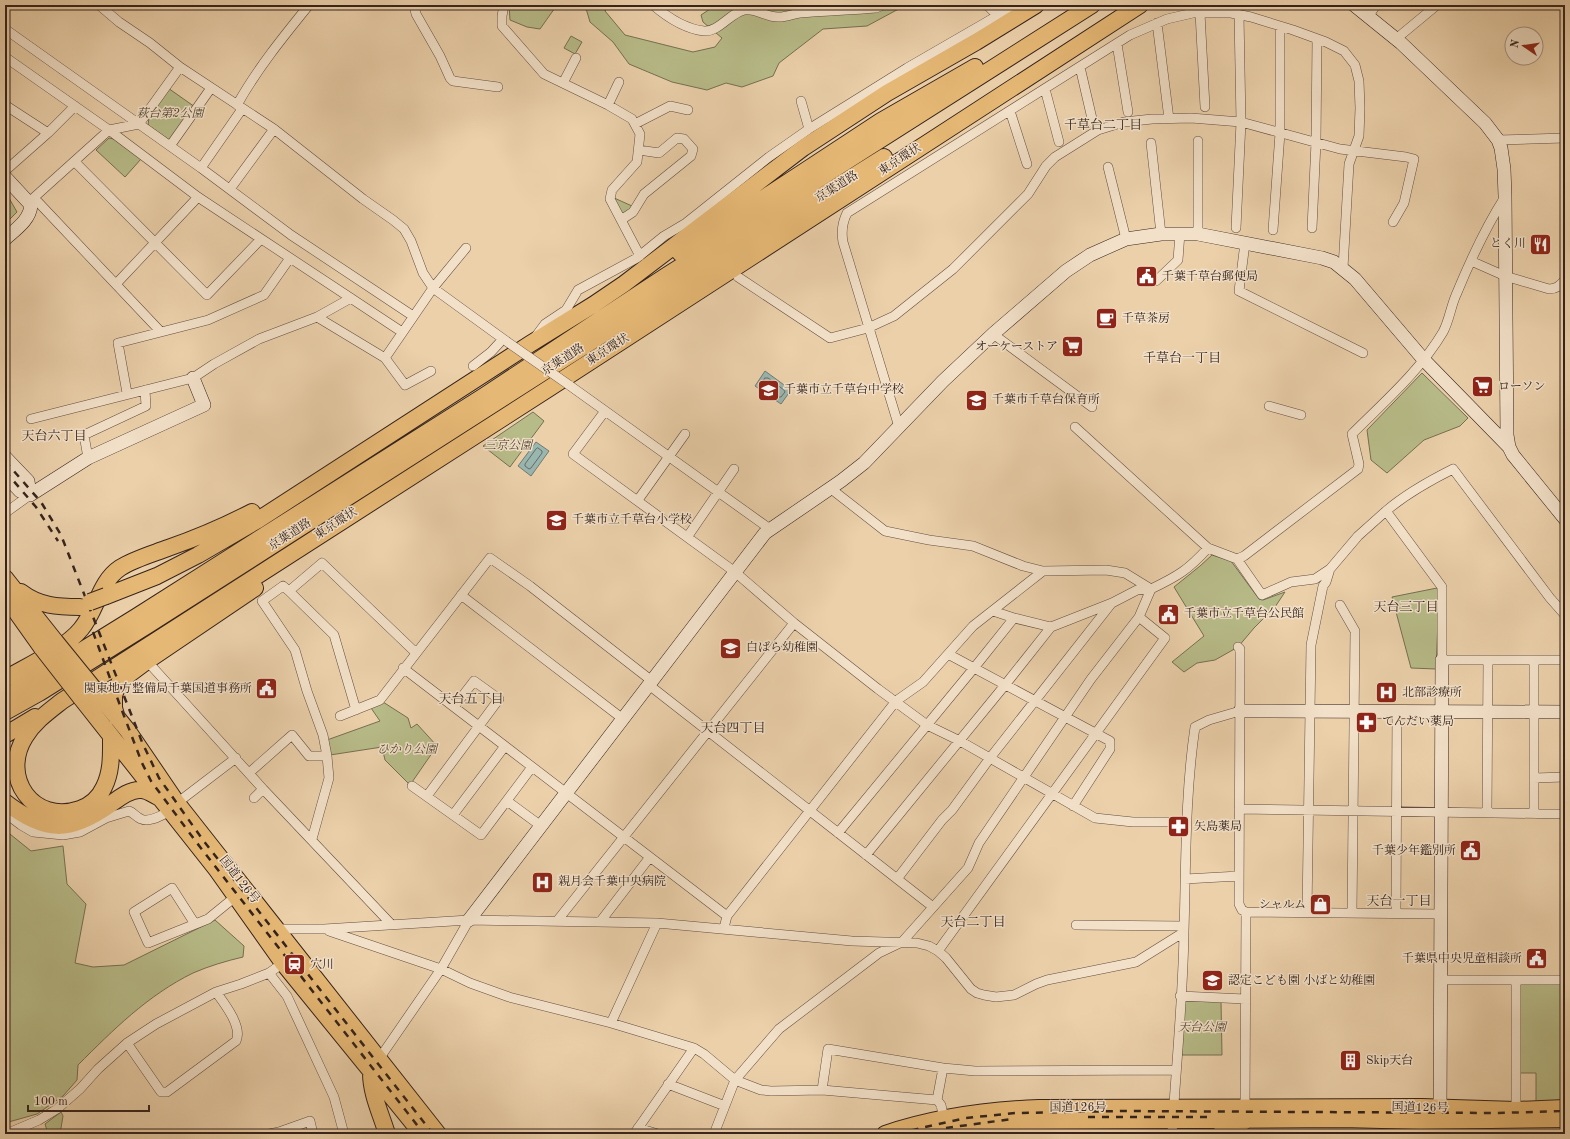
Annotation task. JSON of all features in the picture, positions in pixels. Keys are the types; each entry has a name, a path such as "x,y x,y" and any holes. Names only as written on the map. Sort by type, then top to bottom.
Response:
{"highway":[{"path":"42,624 157,576 198,555 258,520 624,284 803,148 887,92 976,42 1036,5"},
{"name":"京葉道路","path":"5,698 143,613 478,400 679,268 1092,5"},
{"name":"京葉道路","path":"5,712 40,693 148,625 675,288 871,165 1119,5"},
{"name":"東京環状","path":"111,736 111,761 108,778 104,789 92,804 65,813 54,812 45,810 28,798 20,783 16,766 18,751 25,735 38,720 62,701 1140,5"},
{"path":"562,324 575,321 881,121 976,67 1032,43"},
{"path":"5,679 75,636 86,622 103,586 120,568 207,534 269,504 298,494"},
{"path":"117,719 114,708 114,695 120,681 147,661 271,578 328,537 335,524"},
{"path":"7,587 40,603 58,606 85,605"},
{"path":"7,587 11,615 46,645 81,698 111,736"},
{"path":"7,587 42,624"},
{"path":"11,615 30,616 42,624"},
{"name":"国道126号","path":"42,624 46,645 94,689 128,731 174,807 235,897 283,963 438,1134"},
{"path":"5,735 62,701"},
{"path":"117,800 127,787 134,766 133,748 128,731"},
{"name":"国道126号","path":"111,736 160,799 174,807 278,929 422,1134"},
{"path":"5,802 23,816 37,823 50,826 63,826 76,824 88,818 135,790 147,791 160,799"},
{"name":"国道126号","path":"375,1066 371,1080 375,1098 387,1134"},
{"name":"国道126号","path":"937,1134 967,1128 1017,1122 1173,1121 1246,1114 1274,1108 1565,1119"},
{"name":"国道126号","path":"1220,1134 1246,1114 1343,1119 1565,1108"},
{"name":"国道126号","path":"885,1134 966,1114 1017,1109 1173,1121"}],"street":[{"path":"99,5 119,22 150,43 180,67 274,129 404,229 411,241 423,273 433,288 770,529"},
{"path":"201,168 239,107 250,82 309,5"},
{"path":"414,5 416,14 453,81 498,87"},
{"path":"504,5 502,26 544,74 608,104 632,118 640,134 637,162 612,190 610,199 640,256"},
{"path":"653,5 661,12 685,26 706,31 743,10 754,10 778,17 799,13 876,8 883,5"},
{"path":"987,5 998,16"},
{"path":"530,344 545,324 566,310 578,290 617,270 640,256 664,236 686,223 769,157 809,129 907,68 1016,5"},
{"path":"1354,5 1396,39 1485,123 1498,140 1503,158 1505,196 1507,427 1509,447"},
{"path":"1368,17 1376,5"},
{"path":"1396,39 1437,5"},
{"path":"1200,13 1205,107"},
{"path":"899,427 843,242 841,230 847,213 1130,35 1167,19 1200,13 1251,17 1317,39 1344,51 1354,65 1359,82 1359,136 1349,164 1343,268"},
{"path":"1236,228 1241,122 1240,15"},
{"path":"1157,23 1169,119"},
{"path":"1273,230 1280,133 1280,26"},
{"path":"5,29 201,168 291,235 413,316"},
{"path":"1312,228 1316,142 1317,39"},
{"path":"1117,44 1128,112"},
{"path":"5,57 109,130 198,197 402,332"},
{"path":"563,83 576,58"},
{"path":"29,202 109,130 139,124 180,67"},
{"path":"1080,67 1093,123"},
{"path":"608,104 619,82"},
{"path":"170,146 211,88"},
{"path":"1045,89 1059,142"},
{"path":"800,102 809,129"},
{"path":"5,105 48,133"},
{"path":"5,171 48,133 75,106"},
{"path":"635,124 670,106 688,110"},
{"path":"1010,111 1027,164"},
{"path":"738,277 830,338 868,328 894,316 953,269 1028,194 1046,166 1055,157 1098,130 1124,122 1191,118 1241,122 1340,149 1414,159 1404,203 1393,222"},
{"path":"230,189 274,129"},
{"path":"621,220 633,212 644,194 691,156 693,149 684,139 677,138 660,153 639,150"},
{"path":"1498,140 1565,138"},
{"path":"1198,141 1198,234"},
{"path":"1151,143 1161,234"},
{"path":"75,162 207,295 261,239"},
{"path":"1108,167 1126,240"},
{"path":"5,177 31,205 31,212 27,219 5,239"},
{"path":"1237,559 1244,556 1358,469 1359,464 1352,434 1424,360 1444,330 1451,306 1471,261 1489,223 1505,196"},
{"path":"116,284 198,197"},
{"path":"29,202 38,202 160,331"},
{"path":"1156,281 1178,260 1180,233"},
{"path":"375,1066 441,969 469,920 765,533 864,463 943,381 993,334 1066,271 1090,255 1126,240 1161,234 1180,233 1198,234 1322,258 1334,262 1355,279 1424,360 1509,447 1565,519"},
{"path":"1245,243 1239,291 1363,353"},
{"path":"385,358 433,288 466,248"},
{"path":"126,393 118,343 160,331 208,320 264,295 290,258"},
{"path":"1471,261 1505,276 1549,289 1558,287 1565,280"},
{"path":"31,419 126,393 145,390 193,378 214,364 259,339 317,316 351,298"},
{"path":"317,316 385,358 405,385 431,371"},
{"path":"993,334 1092,407"},
{"path":"473,366 504,340"},
{"path":"5,513 88,458 204,405 193,378"},
{"path":"88,458 84,436 146,406 145,390"},
{"path":"1269,406 1300,415"},
{"path":"605,411 573,454 688,536 735,572 794,623 878,689 927,725 960,740 1095,818 1133,822 1186,822"},
{"path":"1075,427 1208,548 1237,559 1262,595 1291,582 1315,578 1330,569 1358,536 1399,500 1428,481 1453,469 1565,615"},
{"path":"638,500 685,434"},
{"path":"5,457 28,480 30,495"},
{"path":"688,536 734,469"},
{"path":"5,475 20,491 30,495"},
{"path":"830,488 885,531 929,540 973,546 1023,566 1043,571 1106,570 1125,573 1151,589"},
{"path":"1386,511 1442,587 1440,1114"},
{"path":"866,855 1051,627 1112,603 1137,590 1151,589 1177,576 1194,564 1208,548"},
{"path":"340,716 380,700 415,652 490,558 530,586 708,731 933,907"},
{"path":"289,591 322,563 415,652"},
{"path":"1308,912 1310,645 1323,586 1326,582 1330,569"},
{"path":"724,928 727,916 896,702 923,682 973,626 1043,571"},
{"path":"312,839 329,778 323,735 307,691 295,650 262,601 283,586 334,635 356,710"},
{"path":"714,1134 735,1080 779,1029 879,953 902,942 968,868 979,843 1066,718 1091,679 1139,617 1151,589"},
{"path":"461,595 623,719"},
{"path":"897,879 1112,603"},
{"path":"1340,605 1355,631 1352,913"},
{"path":"993,610 1014,618 1051,627"},
{"path":"938,951 1165,638 1139,617"},
{"path":"838,833 1014,618"},
{"path":"557,921 794,623"},
{"path":"1238,647 1240,648 1239,904 1242,910 1246,912 1440,914"},
{"path":"948,654 1110,741 1110,749 1073,806"},
{"path":"1442,660 1565,660"},
{"path":"1487,813 1488,660"},
{"path":"1534,660 1534,814"},
{"path":"147,661 263,789 391,924"},
{"path":"403,668 727,916"},
{"path":"427,796 499,699 474,681 454,707"},
{"path":"1173,1121 1184,929 1186,822 1190,760 1195,727 1209,720 1240,711 1488,710 1565,712"},
{"path":"1396,913 1397,711"},
{"path":"249,773 292,735 309,756 327,756"},
{"path":"453,815 505,746"},
{"path":"5,813 33,832 63,835 80,832 106,818 129,811 140,819 154,819 174,807 236,758"},
{"path":"412,786 481,835 532,767"},
{"path":"1534,778 1565,778"},
{"path":"254,798 263,789"},
{"path":"507,801 541,826"},
{"path":"1239,809 1565,814"},
{"path":"600,922 650,857"},
{"path":"1185,879 1239,876"},
{"path":"196,924 172,888 134,912 148,943 196,924 208,919 235,897"},
{"path":"1246,912 1246,1114"},
{"path":"278,929 324,930 391,924 469,920 657,923 852,941 917,943 929,946 938,951 946,958 971,989 977,993 984,995 1005,996 1014,995 1047,980 1136,962 1184,929"},
{"path":"611,1023 657,923"},
{"path":"1076,925 1184,929"},
{"path":"324,930 441,969 470,983 509,997 611,1023 694,1048 704,1054 735,1080 761,1090 822,1090 937,1100 941,1104 944,1119"},
{"path":"6,1134 39,1120 57,1109 80,1089 98,1069 127,1043 156,1024 216,992 269,973 283,963"},
{"path":"269,973 287,996 334,1097 344,1134"},
{"path":"1440,980 1565,980"},
{"path":"1516,980 1516,1110"},
{"path":"127,1043 161,1092 167,1092 237,1039 238,1035 232,1016 216,992"},
{"path":"1180,996 1245,999"},
{"path":"658,1134 636,1131 694,1048"},
{"path":"822,1090 828,1050 943,1068 975,1071 1176,1070"},
{"path":"937,1100 943,1068"},
{"path":"668,1084 725,1106"},
{"path":"269,1134 310,1121 313,1134"}],"green space":[{"path":"509,5 557,5 540,29 527,27 510,20"},
{"path":"585,5 608,5 605,11 625,35 693,52 715,47 722,38 703,22 701,15 716,5 906,5 867,26 823,29 779,63 773,76 742,87 726,83 707,90 672,82 629,64 613,42 590,22"},
{"path":"571,36 582,42 575,54 564,48"},
{"name":"萩台第2公園","path":"168,88 195,107 171,141 148,125 149,118"},
{"path":"109,138 114,139 141,159 125,177 96,150"},
{"path":"5,191 17,212 5,224"},
{"path":"612,197 632,206 628,212 622,216"},
{"path":"1422,373 1468,418 1460,426 1424,440 1387,473 1371,460 1367,430"},
{"name":"三京公園","path":"533,412 544,421 510,467 483,446"},
{"path":"1212,555 1231,561 1259,599 1263,600 1285,592 1275,607 1238,647 1215,660 1197,663 1184,672 1172,662 1204,636 1174,587"},
{"path":"1437,588 1439,595 1436,669 1411,668 1392,597"},
{"name":"ひかり公園","path":"383,702 408,718 411,728 417,724 437,746 410,785 385,760 382,747 330,755 327,740 380,721 371,708"},
{"path":"5,830 31,851 63,846 67,884 86,904 75,963 93,967 124,965 215,920 244,946 243,957 193,973 161,992 132,1014 78,1065 77,1080 63,1096 37,1114 5,1123"},
{"path":"1521,983 1565,984 1564,1102 1536,1102 1536,1073 1519,1073 1517,987"},
{"name":"天台公園","path":"1184,1001 1221,1001 1222,1055 1182,1055"},
{"path":"61,1112 63,1116 60,1134 48,1134 45,1124"}],"water":[{"path":"765,371 791,390 781,404 755,386"},
{"path":"536,442 549,451 531,476 518,466"}],"railway":[{"path":"5,461 41,502 61,535 142,742 159,778 203,840 433,1134"},
{"path":"5,471 36,507 58,541"},
{"path":"93,632 142,763 151,781 197,843 424,1134"},
{"path":"898,1134 966,1118 1016,1113 1124,1111 1498,1113 1565,1111"},
{"path":"1088,1117 1214,1117"},
{"path":"946,1128 1012,1119"}],"place":[{"name":"とく川","path":"1541,244"},
{"name":"千葉千草台郵便局","path":"1146,277"},
{"name":"千草茶房","path":"1106,319"},
{"name":"オーケーストア","path":"1073,347"},
{"name":"ローソン","path":"1483,387"},
{"name":"千葉市立千草台中学校","path":"768,390"},
{"name":"千葉市千草台保育所","path":"976,400"},
{"name":"千葉市立千草台小学校","path":"557,520"},
{"name":"千葉市立千草台公民館","path":"1168,614"},
{"name":"白ばら幼稚園","path":"730,648"},
{"name":"関東地方整備局千葉国道事務所","path":"267,689"},
{"name":"北部診療所","path":"1387,693"},
{"name":"てんだい薬局","path":"1367,722"},
{"name":"矢島薬局","path":"1178,827"},
{"name":"千葉少年鑑別所","path":"1471,851"},
{"name":"親月会千葉中央病院","path":"542,882"},
{"name":"シャルム","path":"1321,905"},
{"name":"千葉県中央児童相談所","path":"1537,959"},
{"name":"穴川","path":"295,965"},
{"name":"認定こども園 小ばと幼稚園","path":"1213,981"},
{"name":"Skip天台","path":"1351,1061"}],"district":[{"name":"千草台二丁目","path":"1103,125"},
{"name":"千草台一丁目","path":"1182,358"},
{"name":"天台六丁目","path":"54,436"},
{"name":"天台三丁目","path":"1406,607"},
{"name":"天台五丁目","path":"471,699"},
{"name":"天台四丁目","path":"733,728"},
{"name":"天台一丁目","path":"1399,901"},
{"name":"天台二丁目","path":"973,922"}]}
